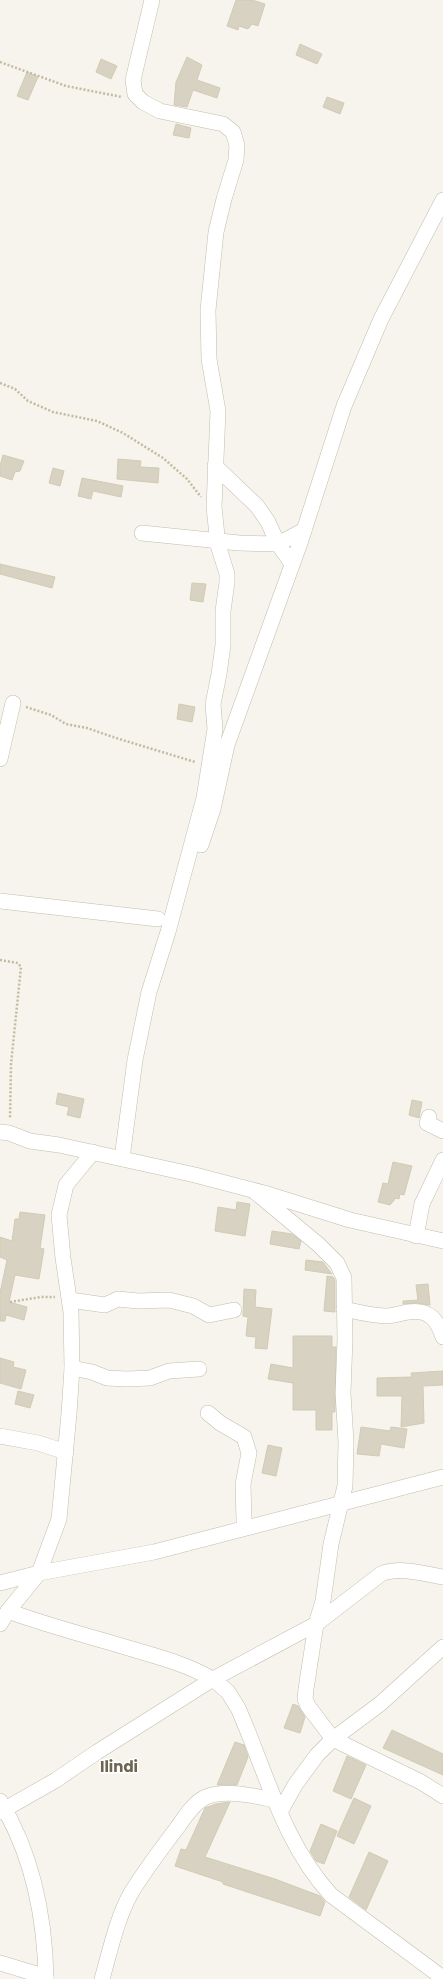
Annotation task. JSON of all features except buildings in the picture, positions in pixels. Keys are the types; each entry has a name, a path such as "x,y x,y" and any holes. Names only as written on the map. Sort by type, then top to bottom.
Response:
{"street":[{"path":"122,1158 136,1060 149,992 168,932 202,804 210,766 215,720 213,704 223,644 223,611 227,582 227,574 218,541 214,515 218,411 209,360 208,310 216,232 236,160 237,145 233,132 223,124 160,111 143,102 135,94 133,80 152,0"},
{"path":"168,932 190,880 213,809 227,746 304,530 344,406 381,319 443,200"},
{"path":"215,466 257,506 268,522 278,544 292,564"},
{"path":"142,533 239,543 278,544 304,530"},
{"path":"0,759 13,703"},
{"path":"0,901 158,919"},
{"path":"429,1116 428,1123 443,1130"},
{"path":"5,1133 30,1141 59,1145 122,1158 254,1190 350,1220 443,1241"},
{"path":"4,1618 39,1573 59,1519 66,1452 72,1368 70,1299 60,1236 60,1202 66,1185 93,1152"},
{"path":"416,1236 422,1204 443,1160"},
{"path":"254,1190 320,1245 338,1263 344,1278 345,1339 343,1393 346,1480 331,1544 323,1600 316,1624 306,1689 306,1699 312,1712 333,1739 421,1782 443,1796"},
{"path":"70,1299 105,1305 118,1300 169,1300 193,1306 209,1314 234,1310"},
{"path":"344,1309 381,1316 412,1311 426,1313 433,1317 438,1324 443,1337"},
{"path":"72,1368 92,1372 107,1378 127,1379 150,1378 169,1371 199,1369"},
{"path":"208,1413 220,1423 244,1437 249,1453 243,1484 244,1521 249,1527"},
{"path":"0,1436 38,1443 66,1452"},
{"path":"0,1584 39,1573 154,1552 443,1477"},
{"path":"0,1963 46,1978 39,1903 28,1860 10,1817 2,1807 56,1780 97,1752 213,1679 316,1624 381,1574 389,1570 400,1570 443,1577"},
{"path":"4,1618 34,1621 88,1635 178,1663 213,1679 228,1692 238,1708 290,1836 316,1879 331,1895 443,1978"},
{"path":"277,1806 312,1760 333,1739 380,1704 443,1647"},
{"path":"102,1979 108,1955 131,1893 157,1854 196,1804 207,1797 244,1794 277,1806"}],"path":[{"path":"0,62 66,86 125,98"},
{"path":"0,383 15,389 28,401 53,412 97,420 123,433 162,458 187,479 214,515"},
{"path":"13,703 51,715 66,724 86,728 210,766"},
{"path":"0,960 18,963 21,968 5,1133"},
{"path":"10,1302 41,1297 70,1299"}],"district":[{"name":"Ilindi","path":"119,1766"}]}
